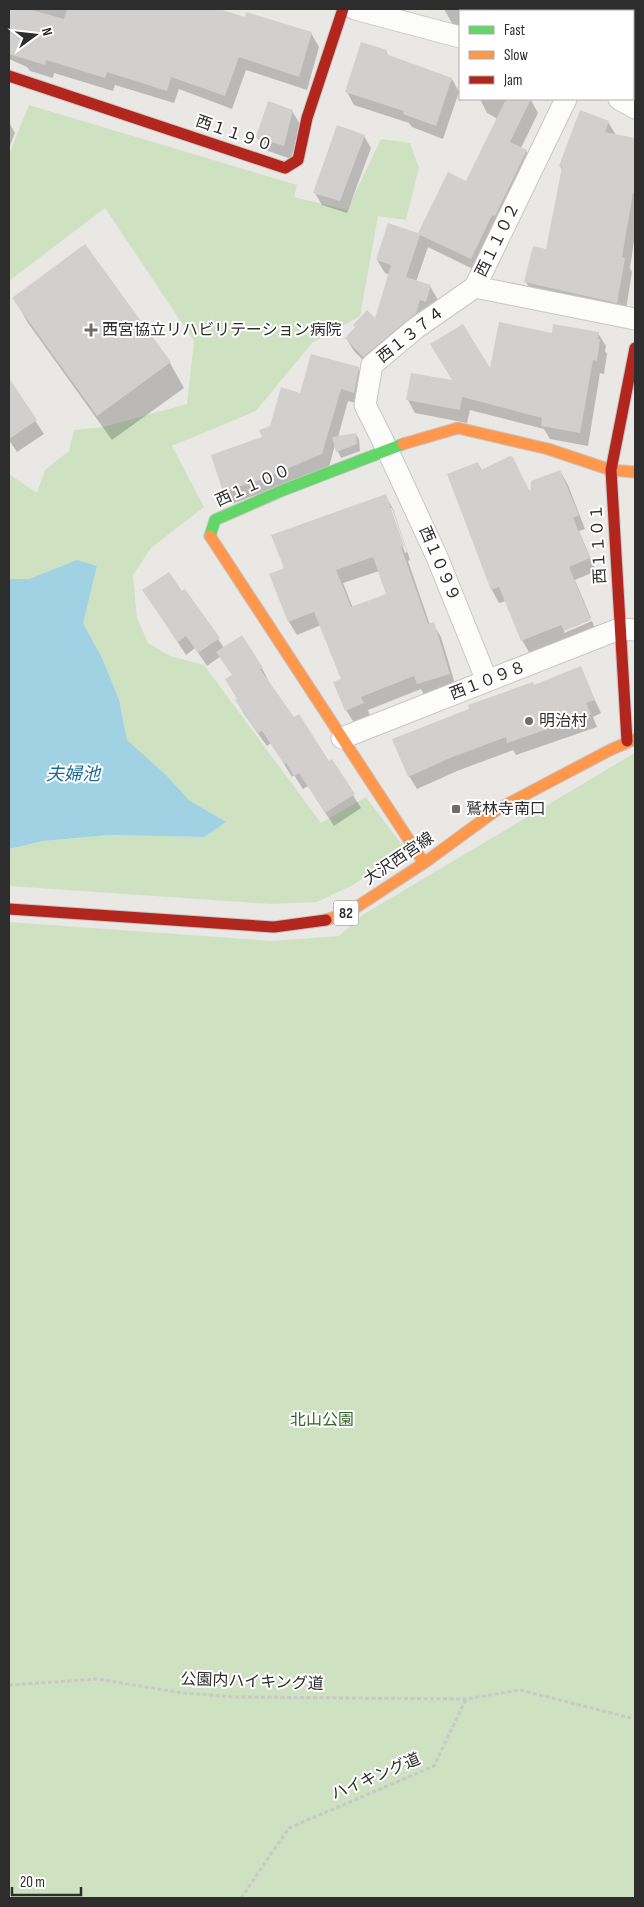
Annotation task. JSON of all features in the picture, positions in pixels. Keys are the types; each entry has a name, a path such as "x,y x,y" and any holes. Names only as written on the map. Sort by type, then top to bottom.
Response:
{"street":[{"name":"西１１９０","path":"9,76 285,168 298,160 307,118 343,9"},
{"path":"355,9 459,37"},
{"name":"西１１０２","path":"566,100 475,287 635,319"},
{"path":"621,100 635,108"},
{"name":"西１３７４","path":"387,449 365,405 372,365 416,328 475,287"},
{"name":"西１１０１","path":"631,740 627,630 611,470 635,348"},
{"name":"西１１００","path":"424,863 210,537 215,520 281,491 387,449 458,428 548,449 611,470 635,472"},
{"name":"西１０９９","path":"387,449 437,557 487,681"},
{"name":"西１０９８","path":"342,738 487,681 627,630"},
{"name":"大沢西宮線","path":"9,909 274,927 321,922 349,912 424,863 498,809 631,740"}],"path":[{"name":"公園内ハイキング道","path":"9,1685 97,1679 182,1693 234,1697 466,1699"},
{"path":"466,1699 520,1690 635,1719"},
{"name":"ハイキング道","path":"241,1898 289,1828 434,1766 466,1699"}],"green space":[{"path":"635,9 635,31 634,10 515,10"},
{"path":"29,105 297,185 294,197 347,210 381,139 410,143 419,168 406,220 378,216 360,316 312,343 256,411 172,446 204,507 151,548 133,575 137,618 148,643 170,656 204,665 321,823 366,797 405,849 353,885 317,902 270,904 9,886 9,849 43,841 110,835 204,837 225,822 189,800 165,774 127,740 119,698 102,658 83,623 77,560 29,579 9,579 9,474 37,493 45,470 69,451 74,430 103,427 187,404 194,341 105,208 9,281 9,154"},
{"name":"北山公園","path":"635,754 635,1898 9,1898 9,922 272,941 339,936 364,914"}],"water":[{"name":"夫婦池","path":"77,560 97,566 83,623 102,658 119,699 127,740 165,774 189,800 226,822 204,837 110,835 43,841 9,849 9,579 29,579"}],"building":[{"path":"9,9 28,9 64,19 67,9 219,9 245,17 246,12 312,32 299,77 239,57 225,96 171,77 167,91 107,72 105,78 46,60 45,65 9,54"},
{"path":"361,42 387,50 386,54 452,78 436,126 403,114 404,111 345,92"},
{"path":"506,100 531,100 510,142 527,150 495,216 492,215 471,259 420,235 406,277 431,285 426,302 420,300 416,313 363,357 345,338 355,327 353,325 367,310 375,318 391,265 376,260 388,223 418,233 448,172 466,181"},
{"path":"268,101 293,110 284,146 256,137"},
{"path":"580,110 609,121 605,132 635,138 635,193 633,193 622,257 625,258 617,303 524,282 533,246 546,249 562,167 559,166"},
{"path":"337,125 365,135 340,201 313,193"},
{"name":"西宮協立リハビリテーション病院","path":"85,244 171,362 97,416 12,298"},
{"path":"499,322 552,333 553,324 599,332 597,361 593,360 580,433 541,426 542,418 462,397 460,410 406,400 411,373 452,380 430,344 463,324 490,368"},
{"path":"311,354 359,367 354,393 341,389 322,454 265,478 223,492 211,455 262,437 259,430 270,426 281,387 300,393"},
{"path":"9,378 37,420 9,439"},
{"path":"356,433 357,444 336,452 332,437"},
{"path":"510,456 513,457 530,493 531,481 560,470 579,515 573,518 590,558 569,567 591,620 564,631 561,625 521,641 499,587 491,590 447,474 478,462 481,470"},
{"path":"386,494 404,546 401,547 428,624 434,622 450,674 417,684 414,676 361,697 364,703 345,711 333,682 341,679 314,612 288,622 269,574 284,568 271,535","holes":["373,557 386,594 351,607 336,570"]},
{"path":"169,572 182,591 185,589 220,638 198,653 186,636 178,642 142,590"},
{"path":"242,635 263,668 260,669 294,717 299,714 329,761 332,759 355,794 325,813 299,773 294,776 262,731 258,733 235,700 237,699 225,679 232,675 216,652"},
{"path":"581,666 595,700 586,703 591,714 507,743 506,737 450,758 408,777 392,739 469,709 468,705 533,682 534,685"}],"traffic: fast":[{"path":"210,536 215,520 281,491 403,444"}],"traffic: slow":[{"path":"403,444 458,428 548,449 611,470 635,472"},
{"path":"210,536 424,863"},
{"path":"326,920 349,912 424,863 498,809 610,750 635,739"}],"traffic: jam":[{"path":"9,76 285,168 298,160 307,118 343,9"},
{"path":"627,741 611,470 635,348"},
{"path":"9,909 274,927 326,920"}],"place":[{"name":"西宮協立リハビリテーション病院","path":"91,330"},
{"name":"明治村","path":"529,721"},
{"name":"鷲林寺南口","path":"456,809"}]}
